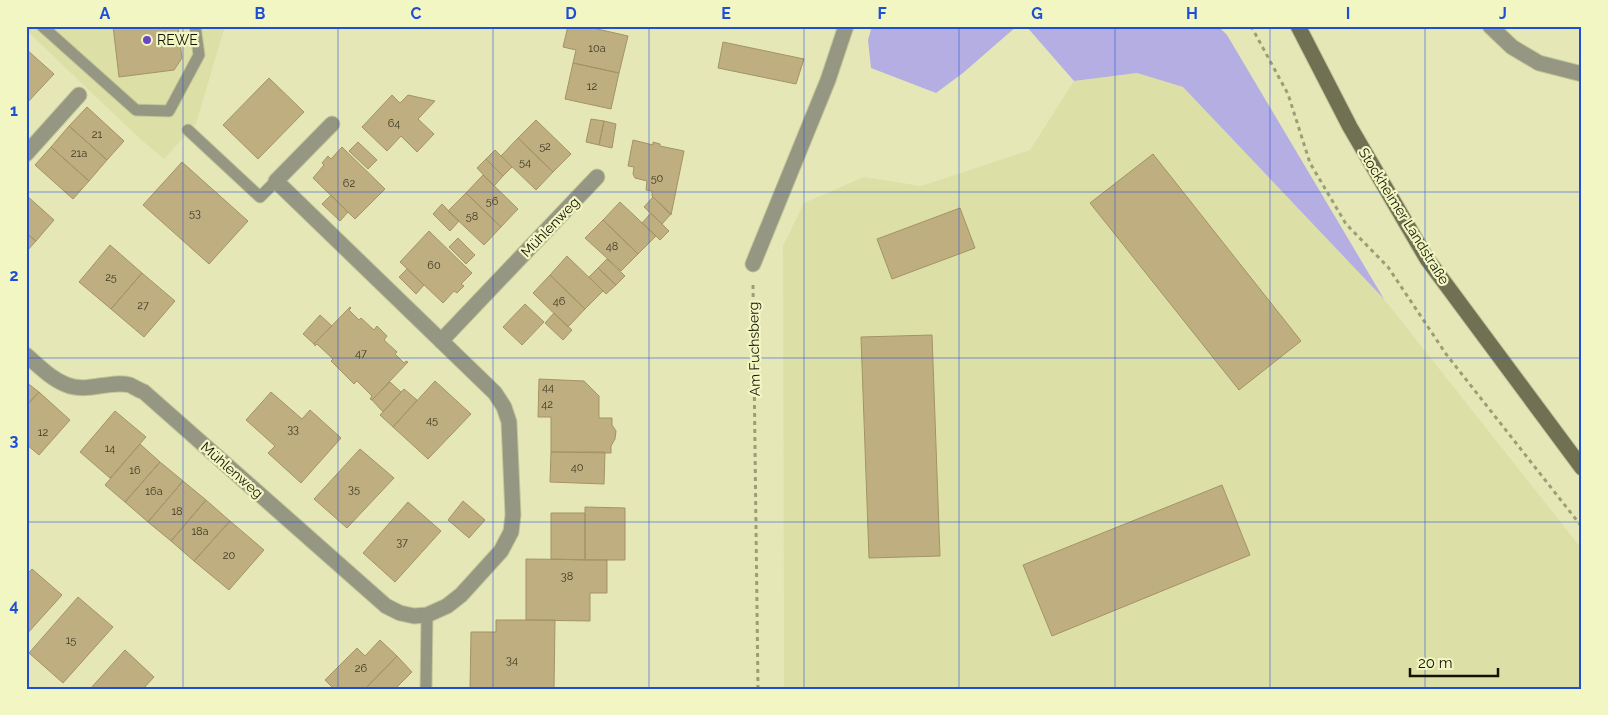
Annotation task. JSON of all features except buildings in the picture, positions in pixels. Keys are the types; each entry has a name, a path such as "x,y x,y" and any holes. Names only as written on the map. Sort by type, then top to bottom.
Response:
{"street":[{"path":"753,264 828,80 846,26"},
{"name":"Stockheimer Landstraße","path":"1298,26 1350,127 1427,260 1582,468"},
{"path":"1490,26 1512,47 1539,63 1582,74"},
{"path":"26,154 79,95"},
{"path":"276,181 332,124"},
{"name":"Mühlenweg","path":"441,341 598,177"},
{"name":"Mühlenweg","path":"26,355 52,377 68,386 84,388 116,384 130,385 144,392 386,606 400,613 414,616 427,615 447,606 461,595 501,551 511,532 513,515 509,422 504,407 495,393 276,181"}],"lane":[{"path":"42,26 136,110 169,111 199,55 195,26"},
{"path":"188,130 260,196 276,181"},
{"path":"426,689 427,615"}],"path":[{"path":"1251,26 1288,94 1310,163 1346,224 1388,266 1446,354 1582,527"},
{"name":"Am Fuchsberg","path":"753,264 758,689"}],"shaded area":[{"path":"26,26 225,26 196,124 164,159 140,139 26,30"},
{"path":"872,26 1017,26 963,73 936,93 871,68 868,40"},
{"path":"1026,26 1218,26 1227,35 1384,299 1183,87 1137,73 1074,81"},
{"path":"1137,73 1183,87 1384,299 1582,549 1582,689 784,689 783,246 804,203 864,177 921,186 1030,150 1074,81"}],"place":[{"name":"REWE","path":"147,40"}]}
